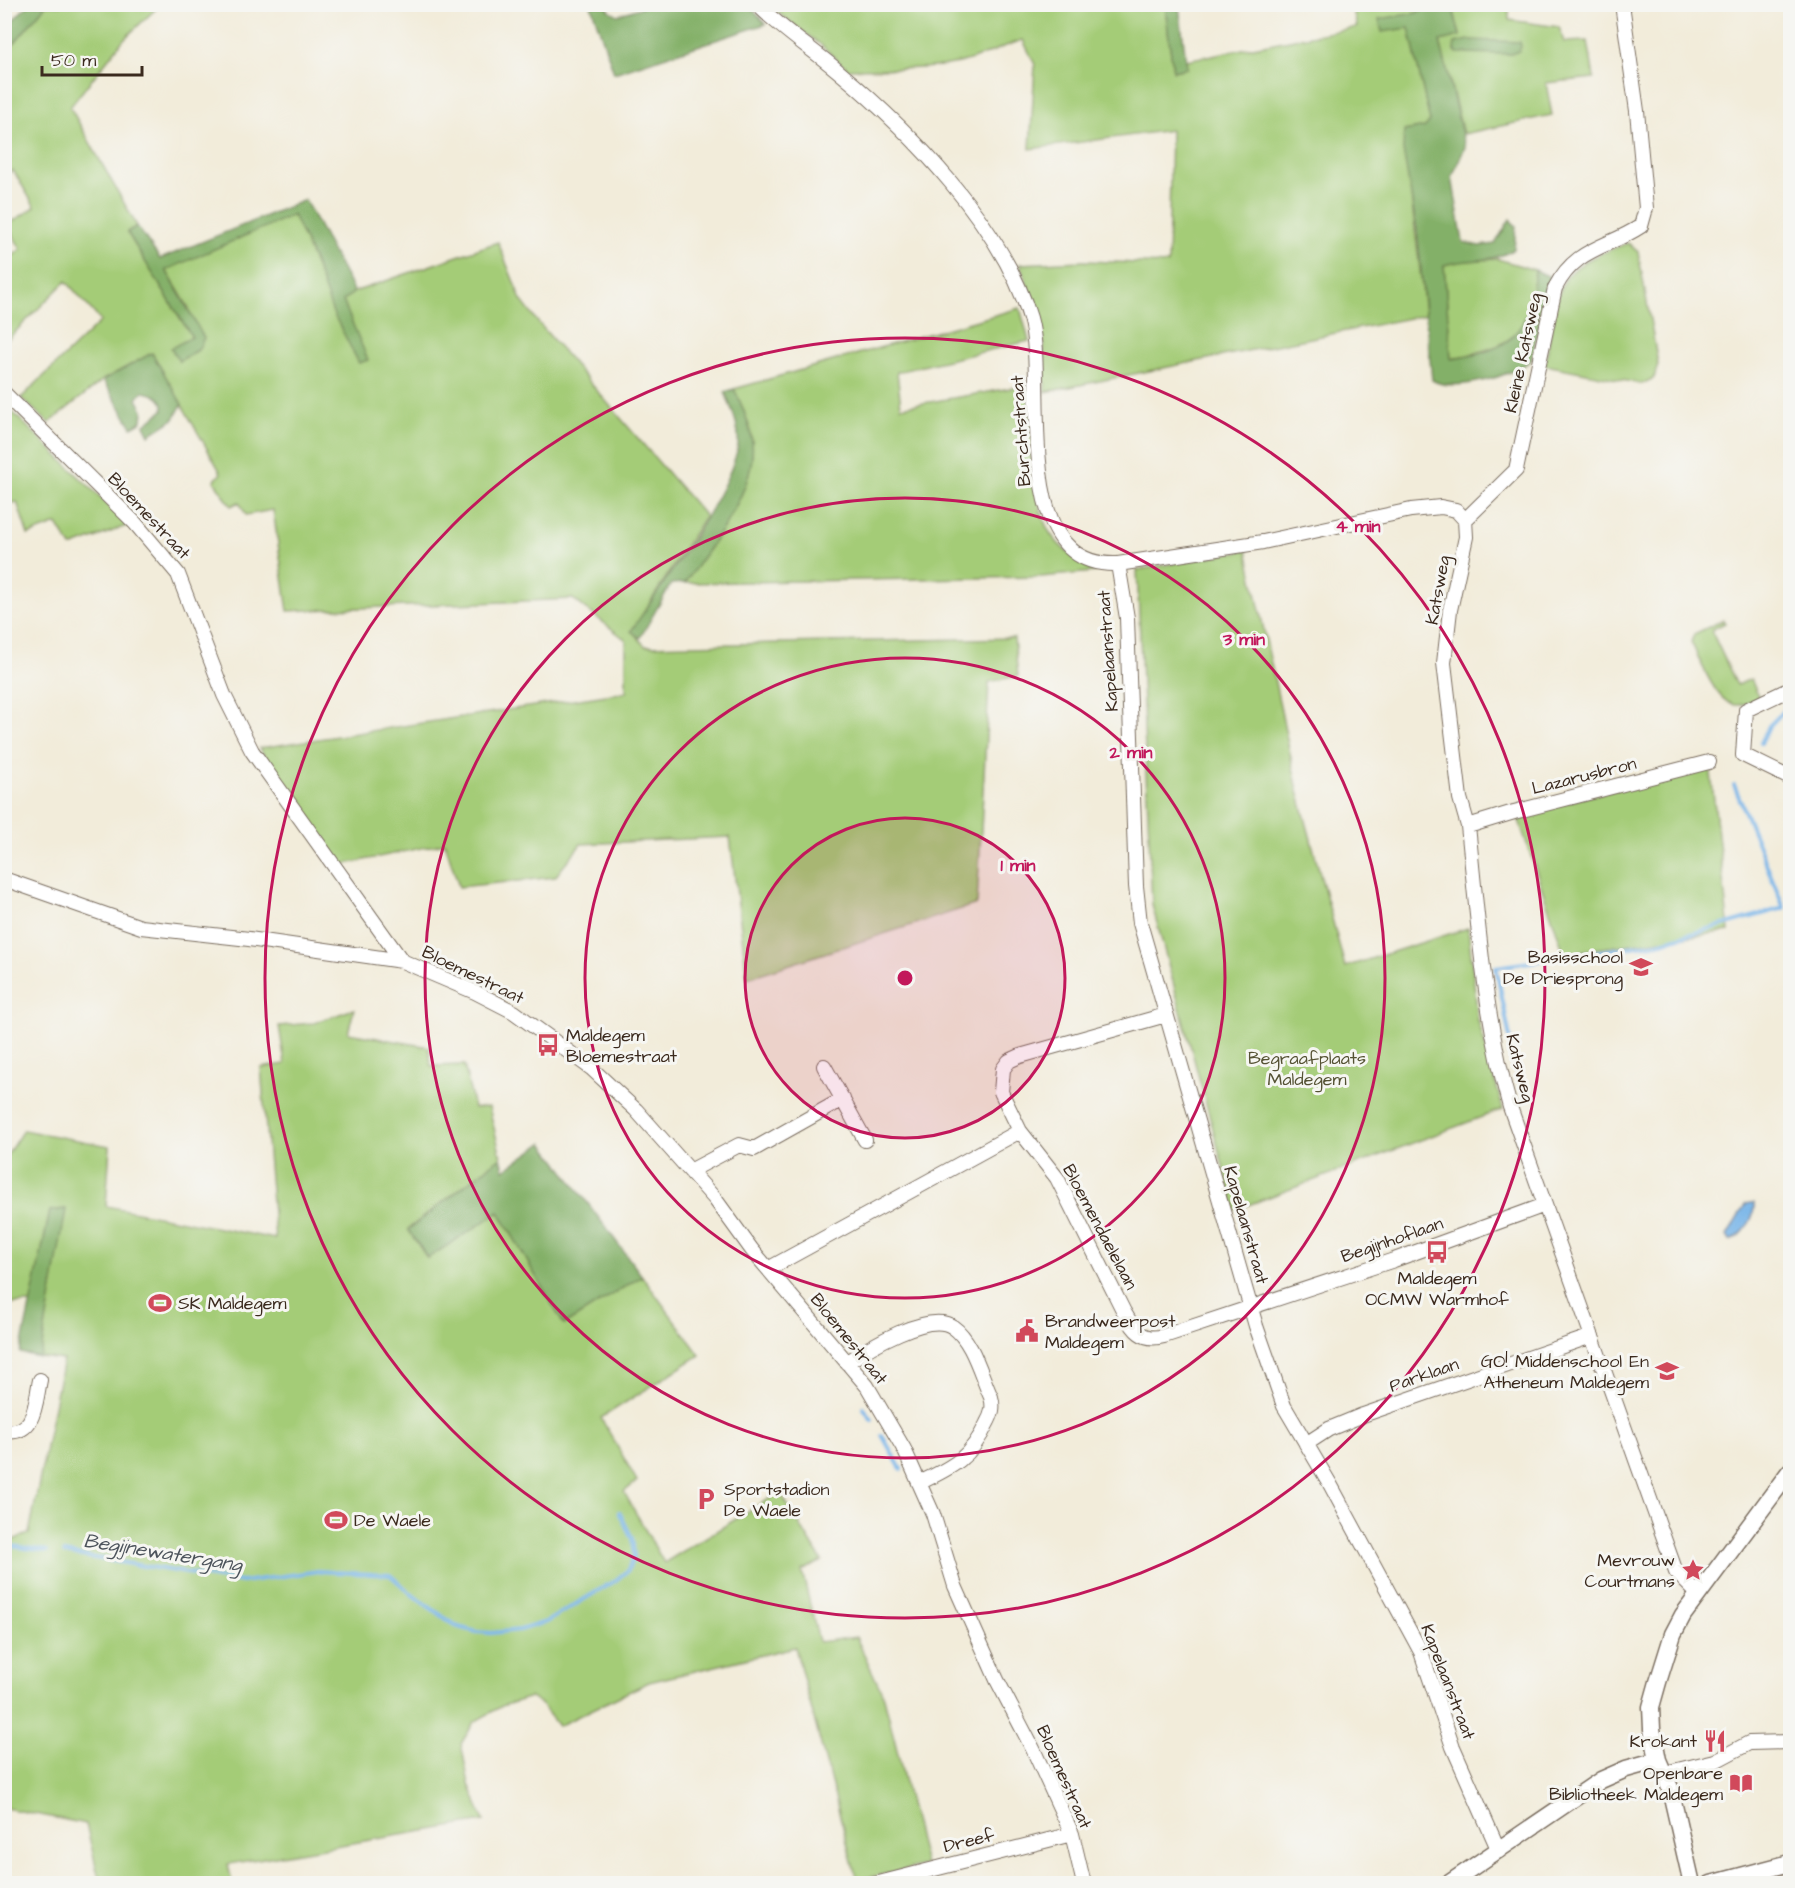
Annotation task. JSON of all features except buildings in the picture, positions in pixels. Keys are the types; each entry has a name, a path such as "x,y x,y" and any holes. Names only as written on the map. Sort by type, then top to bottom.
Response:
{"street":[{"name":"Burchtstraat","path":"757,4 839,72 944,172 1007,263 1030,319 1035,345 1035,403 1043,492 1058,535 1075,553 1100,565 1118,564 1263,542 1411,510 1441,507 1455,510 1465,520"},
{"name":"Kleine Katsweg","path":"1465,520 1516,470 1555,288 1561,276 1567,267 1585,253 1641,226 1646,208 1637,111 1622,4"},
{"name":"Bloemestraat","path":"4,393 135,523 178,574 224,695 252,751 402,961"},
{"name":"Katsweg","path":"1465,520 1466,537 1450,610 1444,663 1460,798 1468,826 1488,1011 1498,1064 1545,1205 1676,1572 1698,1594"},
{"name":"Kapelaanstraat","path":"1118,564 1127,618 1136,886 1140,923 1251,1307 1284,1406 1382,1577 1421,1652 1453,1747 1499,1851"},
{"path":"1791,689 1746,710 1743,755 1791,778"},
{"name":"Lazarusbron","path":"1468,826 1709,762"},
{"name":"Bloemestraat","path":"4,879 141,927 249,939 402,961 476,992 514,1012 591,1068 636,1110 716,1199 768,1269 872,1395 904,1449 933,1514 959,1594 997,1680 1034,1749 1072,1834 1084,1884"},
{"name":"Bloemendaelelaan","path":"1166,1015 1020,1056 1010,1061 1000,1079 1001,1092 1020,1131 1057,1178 1124,1312 1133,1328 1142,1337 1154,1339 1251,1307"},
{"path":"824,1065 865,1140"},
{"path":"690,1171 739,1145 754,1149 843,1099"},
{"path":"768,1269 1020,1131"},
{"name":"Begijnhoflaan","path":"1251,1307 1394,1260 1545,1205"},
{"path":"847,1363 863,1351 922,1324 942,1323 952,1326 961,1335 994,1405 970,1453 942,1472 919,1483"},
{"name":"Parklaan","path":"1306,1444 1329,1429 1363,1415 1592,1336"},
{"path":"4,1431 20,1432 26,1428 32,1419 40,1380"},
{"path":"1692,1884 1652,1729 1651,1707 1673,1634 1698,1594 1791,1471"},
{"path":"1449,1884 1602,1780 1626,1769 1715,1761 1749,1743 1791,1742"},
{"name":"Dreef","path":"875,1884 1072,1834"},
{"path":"1711,1884 1791,1863"}],"green space":[{"path":"30,4 46,5 5,54 7,32 10,26"},
{"path":"46,5 160,5 124,39 70,107 137,226 127,232 192,337 179,361 198,350 189,308 166,270 293,214 359,363 352,324 343,301 354,292 498,242 521,300 705,516 632,631 645,646 1014,638 1018,676 989,682 977,904 747,978 730,837 581,844 555,877 459,887 445,843 341,865 259,748 626,692 626,640 573,599 288,611 273,510 246,515 239,502 231,506 214,481 221,473 152,353 103,380 49,423 21,398 101,321 66,281 5,342 5,262 21,249 7,225 35,207 13,170 5,175 5,54"},
{"path":"591,5 606,5 610,11 618,15 648,5 748,5 766,24 614,73"},
{"path":"768,5 1165,5 1173,71 1187,68 1186,60 1357,27 1352,5 1431,5 1416,13 1379,20 1409,27 1430,121 1426,127 1405,131 1425,315 1045,392 1044,341 1037,312 1020,264 1083,261 1168,264 1171,130 1030,149 1035,65 1023,40 971,60 940,66 847,69 821,45"},
{"path":"1165,5 1185,5 1179,6 1187,68 1173,71"},
{"path":"1431,5 1452,5 1460,36 1440,41 1465,147 1452,177 1463,242 1479,246 1495,244 1510,219 1516,227 1514,249 1505,254 1488,259 1444,265 1451,359 1490,350 1504,343 1522,323 1528,309 1535,270 1550,277 1531,360 1498,377 1468,384 1442,384 1432,380 1417,230 1403,150 1404,131 1425,127 1430,121 1409,28 1382,32 1379,19 1416,13"},
{"path":"1452,5 1509,5 1509,20 1559,27 1564,42 1588,41 1594,78 1546,83 1552,115 1463,134 1440,41 1460,35"},
{"path":"1470,40 1520,42 1521,47 1519,51 1511,54 1457,53 1454,49 1455,43"},
{"path":"305,200 354,292 343,301 368,360 359,363 333,313 313,258 293,215 166,270 204,338 198,350 179,361 171,348 192,337 127,232 137,226 160,259"},
{"path":"1628,243 1638,252 1658,364 1654,378 1642,384 1545,365 1559,295 1567,277 1587,260"},
{"path":"1498,259 1535,270 1528,311 1522,325 1515,335 1504,342 1451,359 1444,265 1461,261"},
{"path":"1020,308 1029,341 897,372 901,407 1029,385 1031,442 1039,505 1052,536 1077,560 1094,572 1041,577 685,583 730,517 740,498 752,461 749,428 734,389"},
{"path":"152,353 182,404 174,419 149,435 144,425 163,410 160,399 142,392 137,399 143,410 142,421 132,427 103,380"},
{"path":"734,389 745,415 752,442 752,460 740,498 719,534 685,583 671,584 640,638 631,631 709,513 733,464 738,445 738,431 725,392"},
{"path":"4,404 129,525 71,547 57,524 28,535 17,502 5,505"},
{"name":"Begraafplaats Maldegem","path":"1247,550 1298,791 1345,967 1468,928 1478,1020 1503,1109 1235,1210 1152,905 1137,570"},
{"path":"1723,620 1725,623 1711,630 1737,685 1751,679 1759,698 1743,704 1729,703 1722,698 1691,642 1694,634"},
{"path":"1710,765 1729,931 1564,953 1517,815"},
{"name":"De Waele","path":"354,1009 348,1033 429,1047 431,1066 464,1065 474,1108 489,1107 501,1157 408,1229 427,1258 499,1212 564,1325 642,1276 700,1355 601,1418 637,1481 624,1492 664,1563 780,1492 822,1561 802,1571 819,1642 856,1637 884,1697 925,1865 857,1880 795,1647 649,1682 558,1726 540,1703 531,1697 502,1706 474,1722 461,1744 469,1784 484,1821 228,1864 232,1883 100,1883 86,1824 5,1808 4,1543 29,1534 63,1360 40,1357 65,1209 50,1211 32,1303 5,1304 5,1158 23,1130 110,1146 106,1206 275,1239 261,1068 285,1064 279,1026 314,1023"},
{"path":"543,1143 642,1276 564,1325 499,1212 428,1258 408,1230 501,1157 504,1170"},
{"path":"66,1209 40,1357 20,1353 50,1211"}],"water":[{"path":"1754,1203 1751,1220 1740,1235 1730,1241 1727,1236 1745,1205"}],"waterway":[{"name":"Begijnewatergang","path":"1761,743 1769,726 1790,705"},
{"name":"Begijnewatergang","path":"1512,1048 1496,967 1658,943 1784,908 1734,785"},
{"name":"Begijnewatergang","path":"863,1407 872,1420"},
{"name":"Begijnewatergang","path":"882,1435 901,1469"},
{"name":"Begijnewatergang","path":"64,1553 242,1582 318,1571 390,1575 415,1597 458,1627 491,1633 520,1630 546,1622 616,1580 628,1570 634,1556 632,1538 619,1512"},
{"name":"Begijnewatergang","path":"4,1545 47,1551"}],"place":[{"name":"Basisschool De Driesprong","path":"1641,967"},
{"name":"Maldegem Bloemestraat","path":"548,1045"},
{"name":"Maldegem OCMW Warmhof","path":"1437,1252"},
{"name":"SK Maldegem","path":"160,1303"},
{"name":"Brandweerpost Maldegem","path":"1027,1331"},
{"name":"GO! Middenschool En Atheneum Maldegem","path":"1667,1371"},
{"name":"Sportstadion De Waele","path":"706,1499"},
{"name":"De Waele","path":"336,1520"},
{"name":"Mevrouw Courtmans","path":"1693,1570"},
{"name":"Krokant","path":"1715,1741"},
{"name":"Openbare Bibliotheek Maldegem","path":"1741,1783"}]}
